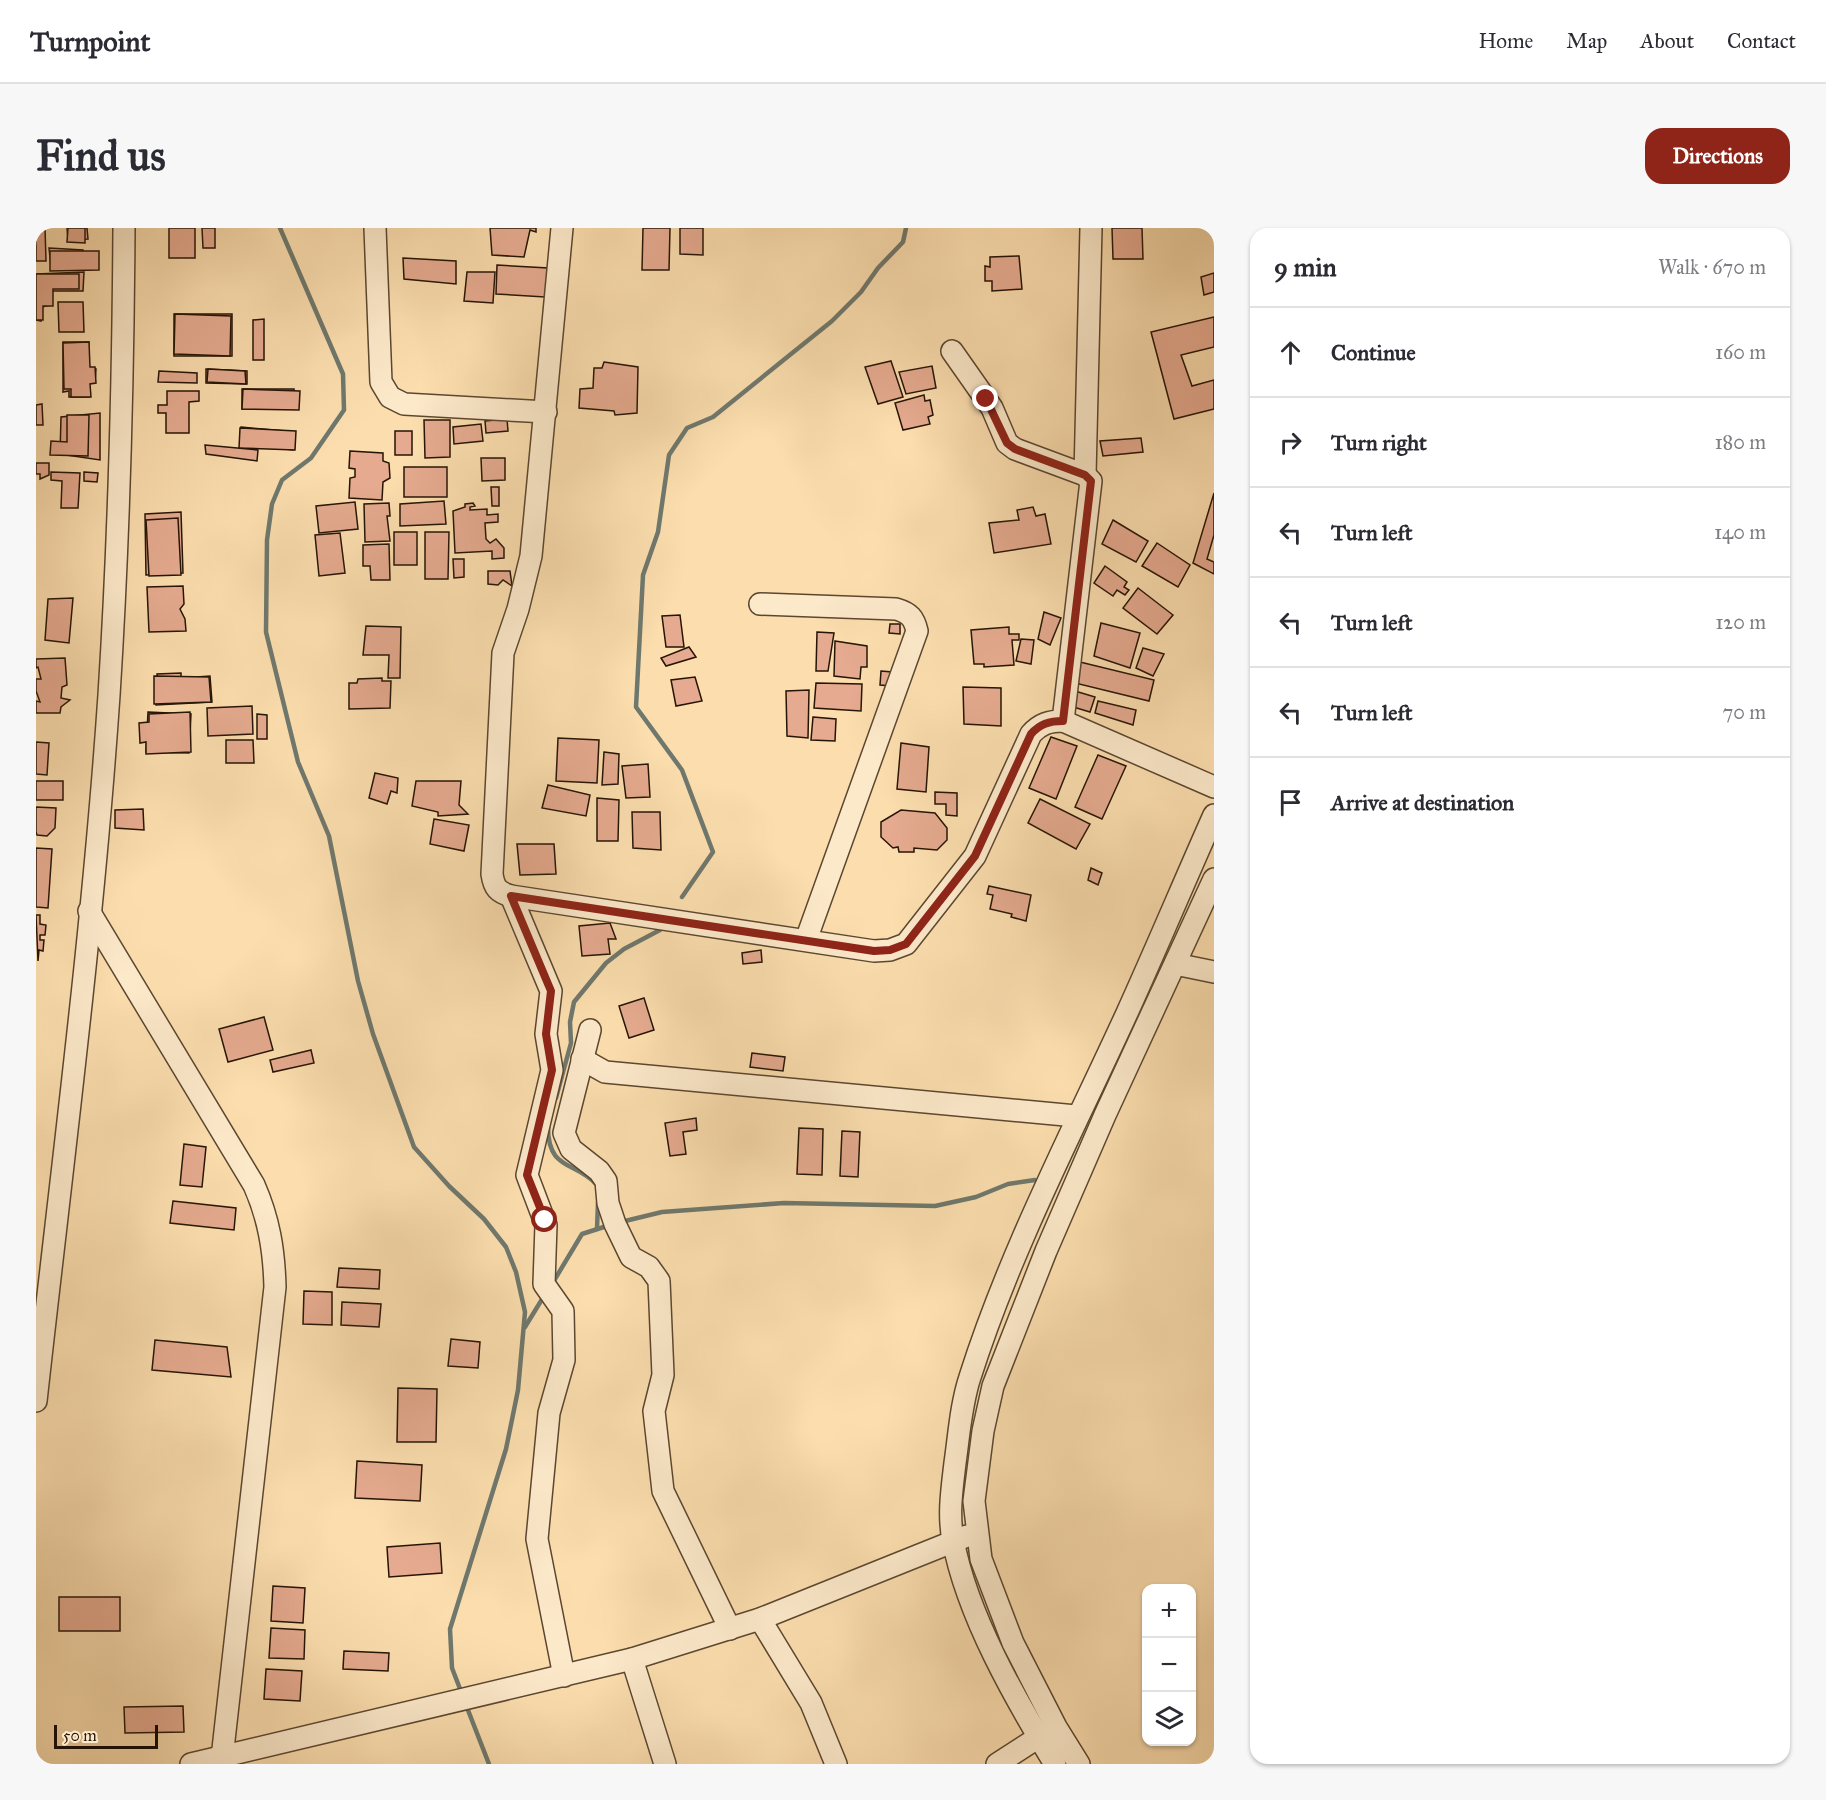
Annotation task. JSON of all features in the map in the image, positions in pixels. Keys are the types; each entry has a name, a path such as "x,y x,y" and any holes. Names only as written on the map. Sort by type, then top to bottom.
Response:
{"street":[{"path":"36,1401 89,911 109,696 123,399 124,228"},
{"path":"375,228 381,382 390,397 404,404 546,412"},
{"path":"562,228 531,556 518,609 503,652 492,874 494,885 499,892 511,896 874,951 890,950 906,944 975,856 1031,734 1038,726 1052,721 1063,721 1214,787"},
{"path":"1085,475 1091,228"},
{"path":"952,351 992,408 1007,443 1015,449 1085,475 1091,481 1092,490 1063,721"},
{"path":"760,604 896,609 908,613 915,620 917,631 806,940"},
{"path":"1055,1764 972,1604 953,1540 950,1502 970,1378 1020,1245 1076,1116 1128,1012 1214,815"},
{"path":"1079,1764 1056,1727 1013,1643 984,1568 976,1533 974,1501 993,1386 1046,1251 1214,879"},
{"path":"511,896 551,991 546,1034 552,1070 527,1175 546,1225 544,1284 563,1311 564,1360 549,1413 537,1539 564,1676"},
{"path":"89,911 254,1185 272,1234 275,1287 222,1758"},
{"path":"1175,964 1214,972"},
{"path":"590,1030 564,1133 571,1149 599,1170 606,1181 608,1203 631,1257 649,1267 659,1281 663,1375 654,1411 663,1491 730,1629"},
{"path":"582,1059 605,1072 1076,1116"},
{"path":"191,1764 632,1659 760,1619 953,1540 976,1533"},
{"path":"760,1619 811,1703 836,1764"},
{"path":"632,1659 665,1764"},
{"path":"997,1764 1039,1737"}],"building":[{"path":"36,228 45,228 46,261 36,261"},
{"path":"67,228 87,228 88,239 68,240"},
{"path":"68,228 85,228 85,243 67,242"},
{"path":"169,228 195,228 195,258 169,258"},
{"path":"202,228 215,228 215,248 203,248"},
{"path":"490,228 536,228 536,232 530,230 524,257 492,255"},
{"path":"643,228 670,228 669,270 642,270"},
{"path":"680,228 703,228 703,255 680,254"},
{"path":"1112,228 1142,228 1143,259 1113,259"},
{"path":"49,248 83,250 83,268 51,267"},
{"path":"50,251 99,251 99,270 50,271"},
{"path":"1019,256 1022,289 992,291 992,281 985,281 985,266 990,267 990,257"},
{"path":"403,258 456,261 456,284 404,279"},
{"path":"497,265 548,268 545,297 496,294"},
{"path":"84,272 83,291 51,291 51,305 42,307 41,321 36,320 36,274"},
{"path":"467,272 495,272 493,303 464,301"},
{"path":"1214,273 1214,292 1204,295 1201,277"},
{"path":"36,274 79,274 79,289 53,289 53,306 43,306 43,320 36,320"},
{"path":"58,302 83,302 84,332 59,332"},
{"path":"174,314 232,314 232,356 174,356"},
{"path":"175,314 231,316 230,356 174,354"},
{"path":"1214,317 1214,347 1181,355 1192,386 1214,380 1214,409 1174,419 1151,332"},
{"path":"264,319 264,360 253,360 253,320"},
{"path":"63,342 89,342 88,369 96,369 95,382 89,382 89,397 69,397 69,391 63,392"},
{"path":"89,342 90,367 95,367 96,383 90,384 91,397 71,397 71,389 64,389 63,343"},
{"path":"891,361 903,397 878,404 865,367"},
{"path":"604,362 638,367 637,413 615,415 614,411 579,408 580,389 593,388 594,368 602,368"},
{"path":"932,366 936,388 906,394 899,372"},
{"path":"206,369 247,371 247,384 206,383"},
{"path":"208,369 245,371 246,384 207,382"},
{"path":"159,371 197,373 197,383 158,382"},
{"path":"242,389 294,389 294,409 242,409"},
{"path":"243,389 300,391 299,410 242,409"},
{"path":"167,391 199,391 199,401 189,402 189,433 166,433 166,413 158,413 158,405 167,405"},
{"path":"924,395 925,401 930,400 933,415 928,417 930,424 903,430 895,403"},
{"path":"42,404 43,425 36,425 36,405"},
{"path":"100,413 100,460 60,454 61,417"},
{"path":"67,415 89,415 88,456 50,455 51,441 67,442"},
{"path":"507,419 508,431 486,433 485,421"},
{"path":"424,420 450,420 450,457 425,458"},
{"path":"481,424 483,441 454,444 453,427"},
{"path":"241,427 295,432 293,450 240,444"},
{"path":"240,428 296,431 295,450 239,448"},
{"path":"395,431 412,431 412,455 395,455"},
{"path":"1141,438 1143,452 1103,456 1100,441"},
{"path":"205,445 258,450 257,461 206,454"},
{"path":"350,451 383,453 383,461 389,463 390,478 383,482 382,500 349,498 350,478 355,477 355,469 349,468"},
{"path":"481,458 505,458 505,480 482,481"},
{"path":"36,463 49,463 49,475 40,479 40,474 36,474"},
{"path":"404,467 447,467 447,497 404,497"},
{"path":"51,472 80,473 78,508 61,508 62,481 51,480"},
{"path":"84,472 98,473 97,482 84,481"},
{"path":"491,487 499,487 499,506 492,506"},
{"path":"1214,493 1214,535 1207,559 1214,562 1214,574 1193,563"},
{"path":"444,501 446,524 400,526 400,504"},
{"path":"355,502 358,529 319,533 316,506"},
{"path":"389,503 390,516 387,516 390,541 365,542 364,504"},
{"path":"473,503 475,506 470,507 470,510 487,509 487,515 498,514 498,522 485,523 486,539 490,543 496,539 504,548 504,558 492,559 492,551 455,553 453,511 465,507 465,504"},
{"path":"1033,507 1036,516 1045,514 1051,544 994,553 989,523 1019,520 1017,510"},
{"path":"181,512 183,573 146,575 145,514"},
{"path":"178,518 181,575 149,576 146,520"},
{"path":"1113,520 1148,541 1136,562 1102,544"},
{"path":"394,532 417,532 417,565 394,565"},
{"path":"425,532 449,532 448,579 425,579"},
{"path":"340,533 345,573 319,576 315,535"},
{"path":"1157,543 1190,565 1178,587 1142,566"},
{"path":"389,544 390,580 371,580 370,566 363,566 363,545"},
{"path":"453,559 464,559 464,577 454,578"},
{"path":"1105,566 1127,582 1124,587 1129,590 1125,595 1117,590 1113,596 1094,583"},
{"path":"488,571 510,571 512,586 503,580 498,585 488,584"},
{"path":"183,586 184,604 180,609 185,619 186,631 149,632 147,587"},
{"path":"1138,588 1173,615 1157,634 1123,608"},
{"path":"73,598 69,643 45,640 48,599"},
{"path":"1044,612 1061,618 1050,645 1038,639"},
{"path":"680,615 684,647 666,647 662,616"},
{"path":"1101,623 1140,633 1130,668 1094,656"},
{"path":"890,624 900,624 900,634 889,633"},
{"path":"366,626 401,627 400,678 388,678 389,655 363,655"},
{"path":"1009,627 1009,634 1019,634 1019,640 1012,640 1014,665 984,667 984,664 974,664 971,630"},
{"path":"817,632 834,633 828,671 816,671"},
{"path":"1021,639 1034,640 1031,664 1016,661"},
{"path":"835,641 867,646 867,667 861,667 860,679 834,676"},
{"path":"689,647 696,657 666,666 661,658"},
{"path":"1143,648 1164,654 1153,676 1136,668"},
{"path":"65,658 67,685 62,687 61,698 70,700 61,707 60,713 36,713 36,701 40,702 36,691 36,679 41,679 38,667 36,668 36,659"},
{"path":"1080,662 1154,680 1149,701 1075,683"},
{"path":"881,671 892,672 891,686 880,685"},
{"path":"181,673 181,678 210,676 212,702 156,705 157,674"},
{"path":"154,676 209,677 211,702 154,704"},
{"path":"695,677 702,701 676,706 671,680"},
{"path":"382,678 382,681 391,681 390,708 349,709 349,683 357,683 358,679"},
{"path":"816,683 862,684 861,711 814,708"},
{"path":"963,687 1001,688 1001,726 964,724"},
{"path":"809,690 808,738 787,736 786,691"},
{"path":"1075,691 1095,697 1090,712 1070,706"},
{"path":"1098,701 1136,710 1133,725 1095,713"},
{"path":"252,706 253,734 208,736 207,708"},
{"path":"148,712 191,714 189,753 146,752"},
{"path":"190,712 191,752 146,754 146,742 140,743 139,723 149,722 149,714"},
{"path":"257,714 267,715 267,739 257,739"},
{"path":"813,717 836,719 835,741 811,740"},
{"path":"1051,737 1077,746 1056,799 1029,788"},
{"path":"558,738 599,740 597,783 556,781"},
{"path":"226,740 253,740 254,763 226,763"},
{"path":"36,742 49,743 47,775 36,774"},
{"path":"901,743 929,747 926,792 897,789"},
{"path":"604,752 619,754 618,784 602,785"},
{"path":"1098,755 1126,766 1102,819 1075,807"},
{"path":"648,764 650,797 626,798 622,766"},
{"path":"375,773 398,778 397,793 391,791 387,804 369,798"},
{"path":"36,781 63,781 63,800 36,800"},
{"path":"416,781 461,781 459,805 468,814 438,816 438,812 412,806"},
{"path":"548,785 590,795 586,816 542,808"},
{"path":"935,792 957,793 957,816 946,815 946,804 935,804"},
{"path":"597,798 619,800 618,841 597,841"},
{"path":"1040,799 1090,824 1076,849 1028,823"},
{"path":"36,807 56,808 55,828 47,836 37,835"},
{"path":"143,809 144,830 115,828 115,810"},
{"path":"901,810 935,813 947,828 947,840 937,850 914,848 914,852 899,852 898,847 893,848 881,837 881,822"},
{"path":"632,812 660,812 661,850 633,848"},
{"path":"434,819 469,825 464,851 430,844"},
{"path":"517,844 554,844 556,874 520,875"},
{"path":"36,848 52,849 48,908 36,907"},
{"path":"1091,868 1102,873 1098,885 1088,880"},
{"path":"989,886 1031,895 1026,921 1011,917 1012,914 990,909 993,895 987,894"},
{"path":"36,915 40,915 40,924 46,925 45,935 40,935 40,940 44,940 43,951 39,950 38,961"},
{"path":"610,923 616,939 608,939 610,954 582,956 579,926"},
{"path":"761,950 762,962 743,964 742,953"},
{"path":"644,998 654,1030 629,1038 619,1006"},
{"path":"264,1017 273,1050 228,1062 219,1029"},
{"path":"311,1050 314,1063 273,1072 270,1060"},
{"path":"752,1053 785,1057 783,1071 750,1067"},
{"path":"696,1118 697,1130 683,1132 686,1154 670,1156 665,1123"},
{"path":"799,1128 823,1129 822,1175 797,1174"},
{"path":"842,1131 860,1132 858,1177 840,1176"},
{"path":"184,1144 206,1147 202,1187 180,1185"},
{"path":"173,1201 236,1208 234,1230 170,1223"},
{"path":"339,1268 380,1270 379,1289 337,1287"},
{"path":"304,1291 332,1292 332,1325 303,1324"},
{"path":"342,1302 381,1304 379,1327 341,1325"},
{"path":"451,1339 480,1342 478,1368 448,1366"},
{"path":"155,1340 227,1347 231,1377 152,1370"},
{"path":"398,1388 437,1389 436,1442 397,1442"},
{"path":"357,1461 422,1465 420,1501 355,1498"},
{"path":"440,1543 442,1573 389,1577 387,1547"},
{"path":"273,1586 305,1588 303,1623 271,1621"},
{"path":"59,1597 120,1597 120,1631 59,1631"},
{"path":"271,1628 305,1630 304,1659 269,1658"},
{"path":"344,1651 389,1653 388,1671 343,1669"},
{"path":"266,1669 302,1671 300,1701 264,1699"},
{"path":"183,1706 184,1732 125,1733 124,1707"}],"waterway":[{"path":"280,228 343,374 344,410 311,458 282,480 272,504 267,540 266,632 298,762 329,836 358,981 373,1034 414,1147 449,1186 484,1219 506,1247 516,1272 525,1312 518,1390 506,1449 450,1629 452,1668 462,1694"},
{"path":"682,897 713,852 682,770 636,707 643,575 658,532 669,455 687,428 713,417 832,321 861,292 878,268 903,242 906,228"},
{"path":"556,1098 571,1043 570,1022 574,1002 606,963 624,949 660,930"},
{"path":"548,1127 549,1141 558,1158 596,1184"},
{"path":"621,1222 662,1212 784,1203 935,1206 976,1197 1008,1184 1035,1180"},
{"path":"597,1229 598,1202"},
{"path":"552,1284 582,1234 610,1225"},
{"path":"525,1327 544,1296"},
{"path":"466,1705 489,1764"}],"route":[{"path":"545,1220 527,1181 527,1175 552,1070 546,1034 551,991 511,896 874,951 890,950 906,944 975,856 1031,734 1038,726 1052,721 1063,721 1092,490 1091,481 1085,475 1015,449 1007,443 986,399"}]}
